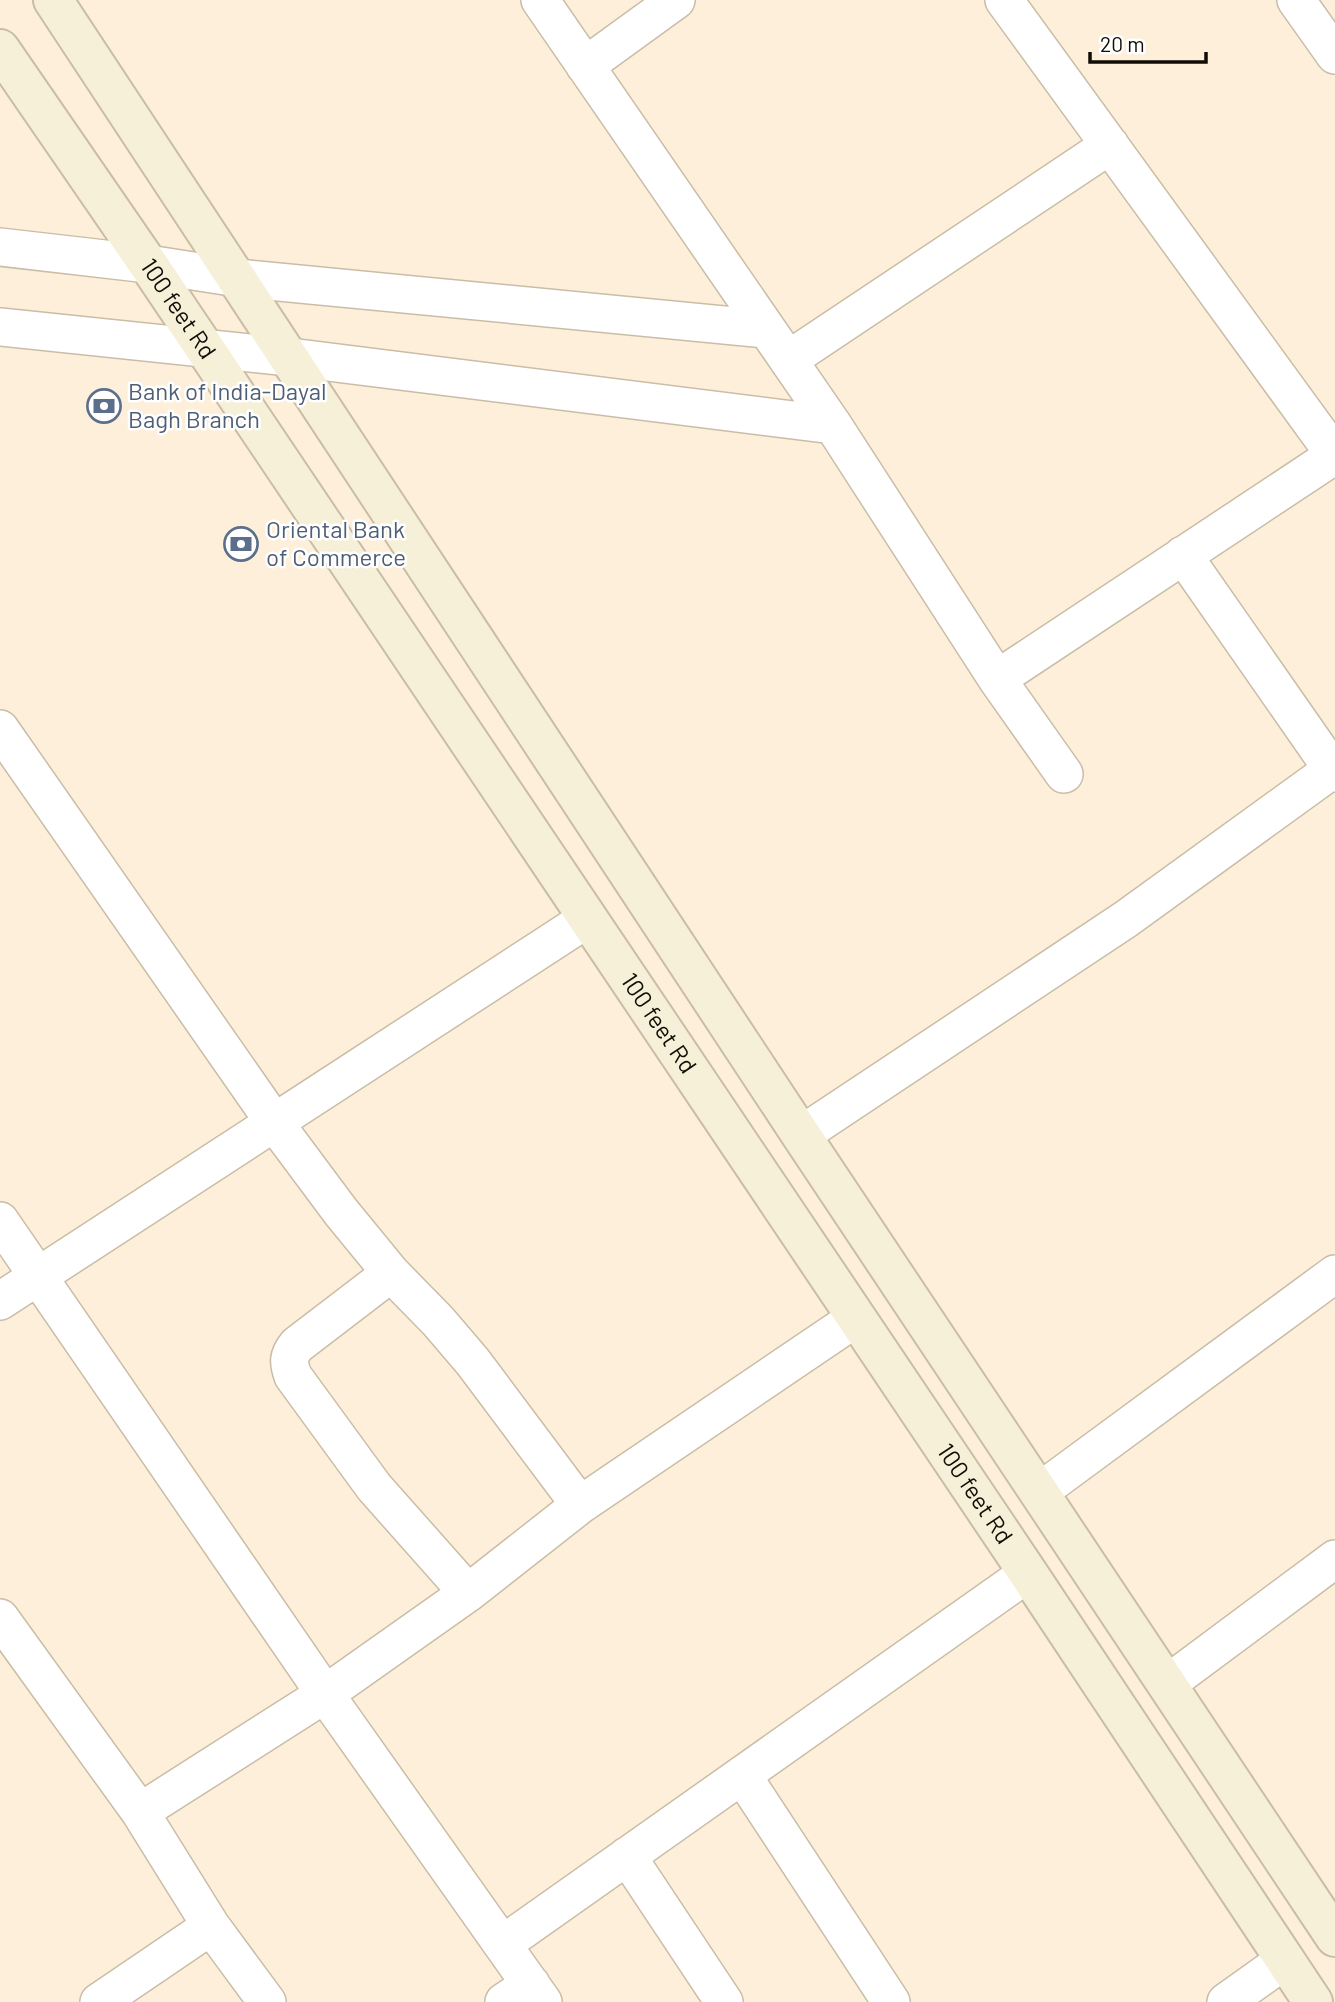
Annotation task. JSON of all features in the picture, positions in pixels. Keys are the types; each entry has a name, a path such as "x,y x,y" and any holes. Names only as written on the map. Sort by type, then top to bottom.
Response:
{"main road":[{"path":"54,0 801,1135 1335,1937"},
{"name":"100 feet Rd","path":"0,49 148,264 1028,1573 1313,2002"}],"street":[{"path":"540,0 833,425 997,679 1064,774"},
{"path":"585,66 676,0"},
{"path":"997,679 1335,455 1004,0"},
{"path":"1296,0 1335,55"},
{"path":"788,360 1110,145"},
{"path":"0,247 148,264 238,278 766,329"},
{"path":"0,327 289,357 833,425"},
{"path":"801,1135 1126,919 1334,771 1183,555"},
{"path":"0,729 274,1122 341,1212 391,1273 473,1362 580,1504"},
{"path":"0,1301 587,919"},
{"path":"0,1221 325,1695 503,1944 526,1996"},
{"path":"391,1273 297,1345 290,1355 289,1365 300,1386 374,1487 468,1593"},
{"path":"1039,1492 1335,1274"},
{"path":"141,1812 325,1695 468,1593 580,1504 856,1318"},
{"path":"1167,1684 1335,1559"},
{"path":"503,1944 1028,1573"},
{"path":"4,1634 141,1812 211,1926 267,2002"},
{"path":"742,1775 891,2002"},
{"path":"627,1856 724,2002"},
{"path":"99,2002 211,1926"},
{"path":"1226,2002 1285,1960"}],"place":[{"name":"Bank of India-Dayal Bagh Branch","path":"104,406"},
{"name":"Oriental Bank of Commerce","path":"241,544"}]}
